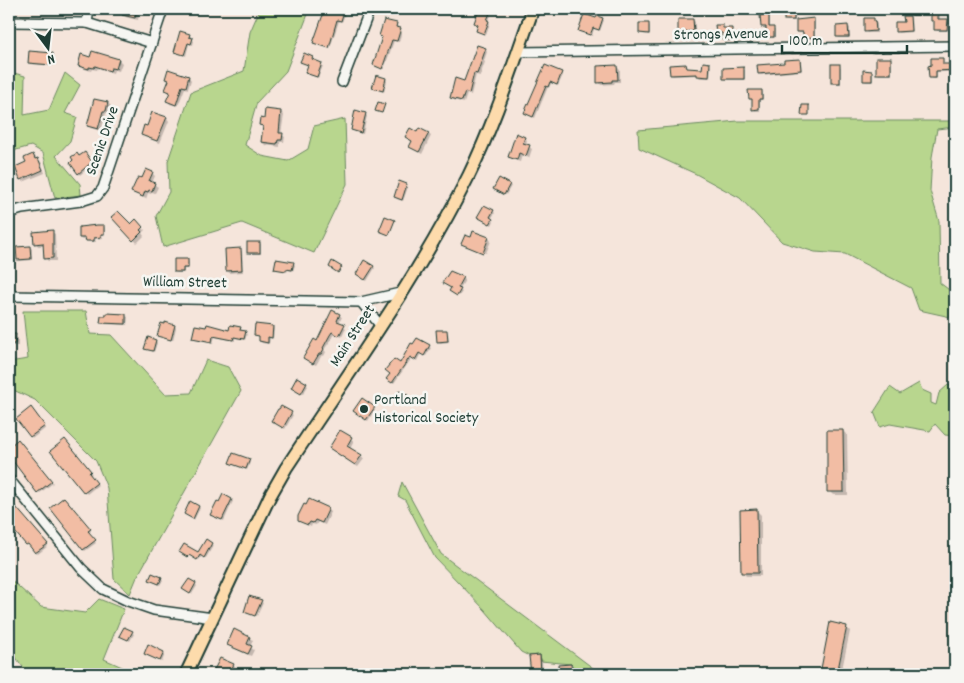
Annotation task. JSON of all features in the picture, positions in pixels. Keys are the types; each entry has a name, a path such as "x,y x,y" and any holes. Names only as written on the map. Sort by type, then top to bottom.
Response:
{"main road":[{"name":"Main Street","path":"186,674 270,496 286,468 429,248 470,174 490,128 533,9"}],"street":[{"path":"87,23 89,9"},
{"name":"Scenic Drive","path":"9,213 22,209 81,201 97,196 103,188 163,9"},
{"path":"342,82 370,9"},
{"path":"9,22 87,23 152,43"},
{"name":"Strongs Avenue","path":"518,52 955,46"},
{"name":"William Street","path":"9,296 361,302 400,293"},
{"path":"361,302 380,325"},
{"path":"9,479 81,568 103,589 128,601 154,610 212,618"}],"green space":[{"path":"260,9 310,9 286,71 257,102 245,145 262,156 288,161 308,149 314,126 345,119 347,184 314,253 242,223 163,247 156,216 169,192 168,161 191,92 244,71 250,32"},
{"path":"10,72 25,76 24,115 49,110 65,73 80,85 65,113 77,117 70,141 56,156 80,184 81,195 55,198 43,153 31,146 9,152 9,95 12,95"},
{"path":"738,121 955,121 955,127 937,129 932,157 930,191 939,221 940,283 952,292 955,292 955,318 919,310 911,288 845,254 815,252 782,242 740,198 696,174 639,148 638,130"},
{"path":"23,311 86,311 90,334 111,335 165,394 191,393 206,360 228,367 241,391 137,577 130,594 114,579 107,488 96,461 35,400 9,388 9,362 28,359"},
{"path":"919,383 922,390 931,394 931,403 936,405 939,393 948,385 955,387 955,436 945,435 935,424 930,431 890,424 880,427 874,412 890,387 900,394"},
{"path":"402,482 441,554 601,674 581,674 571,664 541,661 540,655 529,656 521,652 485,610 435,558 405,500 398,496"},
{"path":"9,578 41,607 85,613 99,599 124,609 104,659 138,674 28,674 9,648"}],"building":[{"path":"124,9 137,9 135,18 122,15"},
{"path":"325,9 344,11 341,21 337,20 329,48 313,43"},
{"path":"479,9 490,13 484,34 476,31 478,25 474,23"},
{"path":"912,9 920,9 920,15 912,15"},
{"path":"784,10 794,10 794,20 784,20"},
{"path":"931,11 938,11 938,19 948,19 947,30 934,30 934,21 931,21"},
{"path":"584,14 603,18 599,30 593,28 590,35 578,31"},
{"path":"760,15 769,15 769,27 774,27 774,37 766,37 766,27 761,27"},
{"path":"903,16 910,16 911,31 895,32 895,22 904,22"},
{"path":"814,18 814,37 803,38 803,32 796,32 796,20"},
{"path":"864,18 874,18 876,31 864,32"},
{"path":"678,19 693,19 694,31 678,32"},
{"path":"384,20 397,23 396,27 401,28 397,41 392,40 382,69 373,65 382,37 379,36"},
{"path":"639,23 649,23 649,34 639,33"},
{"path":"715,25 723,25 723,28 732,28 732,40 722,40 722,33 716,33"},
{"path":"848,25 849,37 836,37 836,26"},
{"path":"180,31 190,34 189,37 193,38 191,44 188,43 184,55 174,52"},
{"path":"477,45 486,48 477,74 474,73 469,94 465,92 462,101 450,98 455,78 464,81"},
{"path":"29,51 53,53 52,65 28,63"},
{"path":"92,51 119,59 116,69 111,68 110,71 95,66 94,68 89,67 89,69 78,66 81,54 90,57"},
{"path":"304,53 322,63 317,77 305,73 308,65 300,62"},
{"path":"876,58 891,58 891,74 876,74"},
{"path":"931,58 943,58 943,64 955,64 955,70 936,71 936,78 929,78 928,66 931,65"},
{"path":"800,59 801,70 758,74 757,65 784,63 784,60"},
{"path":"703,62 710,63 709,77 697,76 697,74 670,75 669,65 686,64 687,68 702,69"},
{"path":"831,64 840,64 840,83 831,83"},
{"path":"545,65 562,72 557,85 550,82 548,87 546,86 533,117 524,113"},
{"path":"617,65 618,80 597,83 597,66"},
{"path":"744,67 744,79 723,79 723,68"},
{"path":"168,69 189,76 186,87 182,86 176,105 166,101 170,92 165,90 169,80 165,79"},
{"path":"863,70 872,71 872,81 863,81"},
{"path":"376,75 386,78 383,91 372,88"},
{"path":"748,90 762,90 762,99 759,99 759,109 752,110 752,99 749,99"},
{"path":"94,99 108,102 106,111 103,111 98,129 87,126"},
{"path":"378,102 385,104 382,113 375,111"},
{"path":"802,105 809,105 809,115 801,115"},
{"path":"265,109 281,111 279,133 283,133 282,140 278,140 277,144 261,142 263,126 259,125 260,118 264,119"},
{"path":"355,110 366,113 361,133 351,130"},
{"path":"152,112 167,117 157,141 141,135 144,125 147,126"},
{"path":"410,128 417,132 419,128 429,133 419,152 409,147 412,141 405,137"},
{"path":"516,133 525,137 523,143 530,145 526,156 519,153 517,160 508,157"},
{"path":"85,152 92,162 78,174 70,163 73,160 71,157 77,153 79,156"},
{"path":"33,154 35,159 38,158 43,170 20,180 15,167 26,162 24,158"},
{"path":"146,169 153,172 149,181 155,183 152,191 145,191 143,197 131,192 138,177 142,178"},
{"path":"499,178 510,184 504,195 493,189"},
{"path":"399,181 407,184 402,200 394,197"},
{"path":"484,205 494,210 490,217 493,219 490,224 477,217"},
{"path":"118,211 131,224 136,219 143,227 140,230 142,232 133,241 111,217"},
{"path":"385,216 395,220 389,235 379,231"},
{"path":"104,225 104,234 101,234 101,237 94,238 94,241 86,241 85,238 79,238 79,227"},
{"path":"53,230 53,258 44,259 43,243 34,244 33,232"},
{"path":"473,231 489,237 483,253 461,244 465,235 471,237"},
{"path":"247,242 260,242 260,253 247,253"},
{"path":"30,246 31,259 17,260 16,247"},
{"path":"241,248 242,270 226,271 225,249"},
{"path":"174,259 188,259 188,268 183,268 183,272 174,272"},
{"path":"276,259 294,262 292,270 274,269"},
{"path":"364,260 374,266 365,280 356,274"},
{"path":"332,261 342,267 338,273 329,267"},
{"path":"450,271 464,277 458,288 461,289 457,296 449,291 451,288 442,283"},
{"path":"332,310 340,314 337,321 345,324 339,336 332,332 324,349 313,364 303,358 314,339 317,341"},
{"path":"106,313 126,314 126,324 100,323 101,316 106,316"},
{"path":"165,322 175,325 171,340 157,336 161,323 165,324"},
{"path":"207,324 229,330 230,325 241,327 240,330 246,331 244,339 234,337 233,340 213,336 212,342 192,338 195,325 206,327"},
{"path":"255,324 273,326 272,338 268,337 268,343 259,341 259,336 254,335"},
{"path":"436,330 447,330 448,341 437,342"},
{"path":"9,334 16,334 15,344 9,344"},
{"path":"148,337 156,340 153,351 144,349"},
{"path":"417,338 430,345 424,356 419,353 415,360 410,357 392,383 386,379 390,374 385,370 394,359 400,363 411,343 413,344"},
{"path":"297,377 307,383 301,394 291,388"},
{"path":"399,391 408,395 406,401 396,398"},
{"name":"Portland Historical Society","path":"362,398 375,407 366,420 353,411"},
{"path":"281,406 292,412 283,428 271,421"},
{"path":"31,407 45,426 30,437 16,419"},
{"path":"340,430 352,437 347,446 362,455 355,465 329,448"},
{"path":"827,430 843,430 844,492 827,492"},
{"path":"18,439 52,481 37,493 9,456 9,447"},
{"path":"65,439 91,471 89,473 97,483 84,493 50,451"},
{"path":"233,453 250,459 246,469 229,463"},
{"path":"223,494 232,499 222,520 210,515"},
{"path":"64,497 91,529 88,531 96,540 83,550 50,508"},
{"path":"9,499 48,544 35,553 9,525"},
{"path":"309,499 329,508 322,523 315,520 308,525 298,521 298,516 304,504 306,505"},
{"path":"190,501 199,506 193,519 184,514"},
{"path":"757,509 758,573 741,573 740,510"},
{"path":"206,539 212,543 204,558 200,555 197,560 179,552 184,544 198,552"},
{"path":"152,573 162,577 159,584 149,580"},
{"path":"189,579 196,583 190,594 182,589"},
{"path":"249,596 262,600 255,616 244,612"},
{"path":"830,622 847,626 837,674 820,674"},
{"path":"124,627 133,631 128,640 119,636"},
{"path":"234,629 250,637 247,644 252,646 248,654 227,645"},
{"path":"148,644 164,652 160,661 144,654"},
{"path":"540,655 541,674 531,674 529,656"},
{"path":"220,658 234,664 229,674 222,674 214,670"},
{"path":"571,664 572,674 559,674 558,665"}],"place":[{"name":"Portland Historical Society","path":"364,409"}]}
